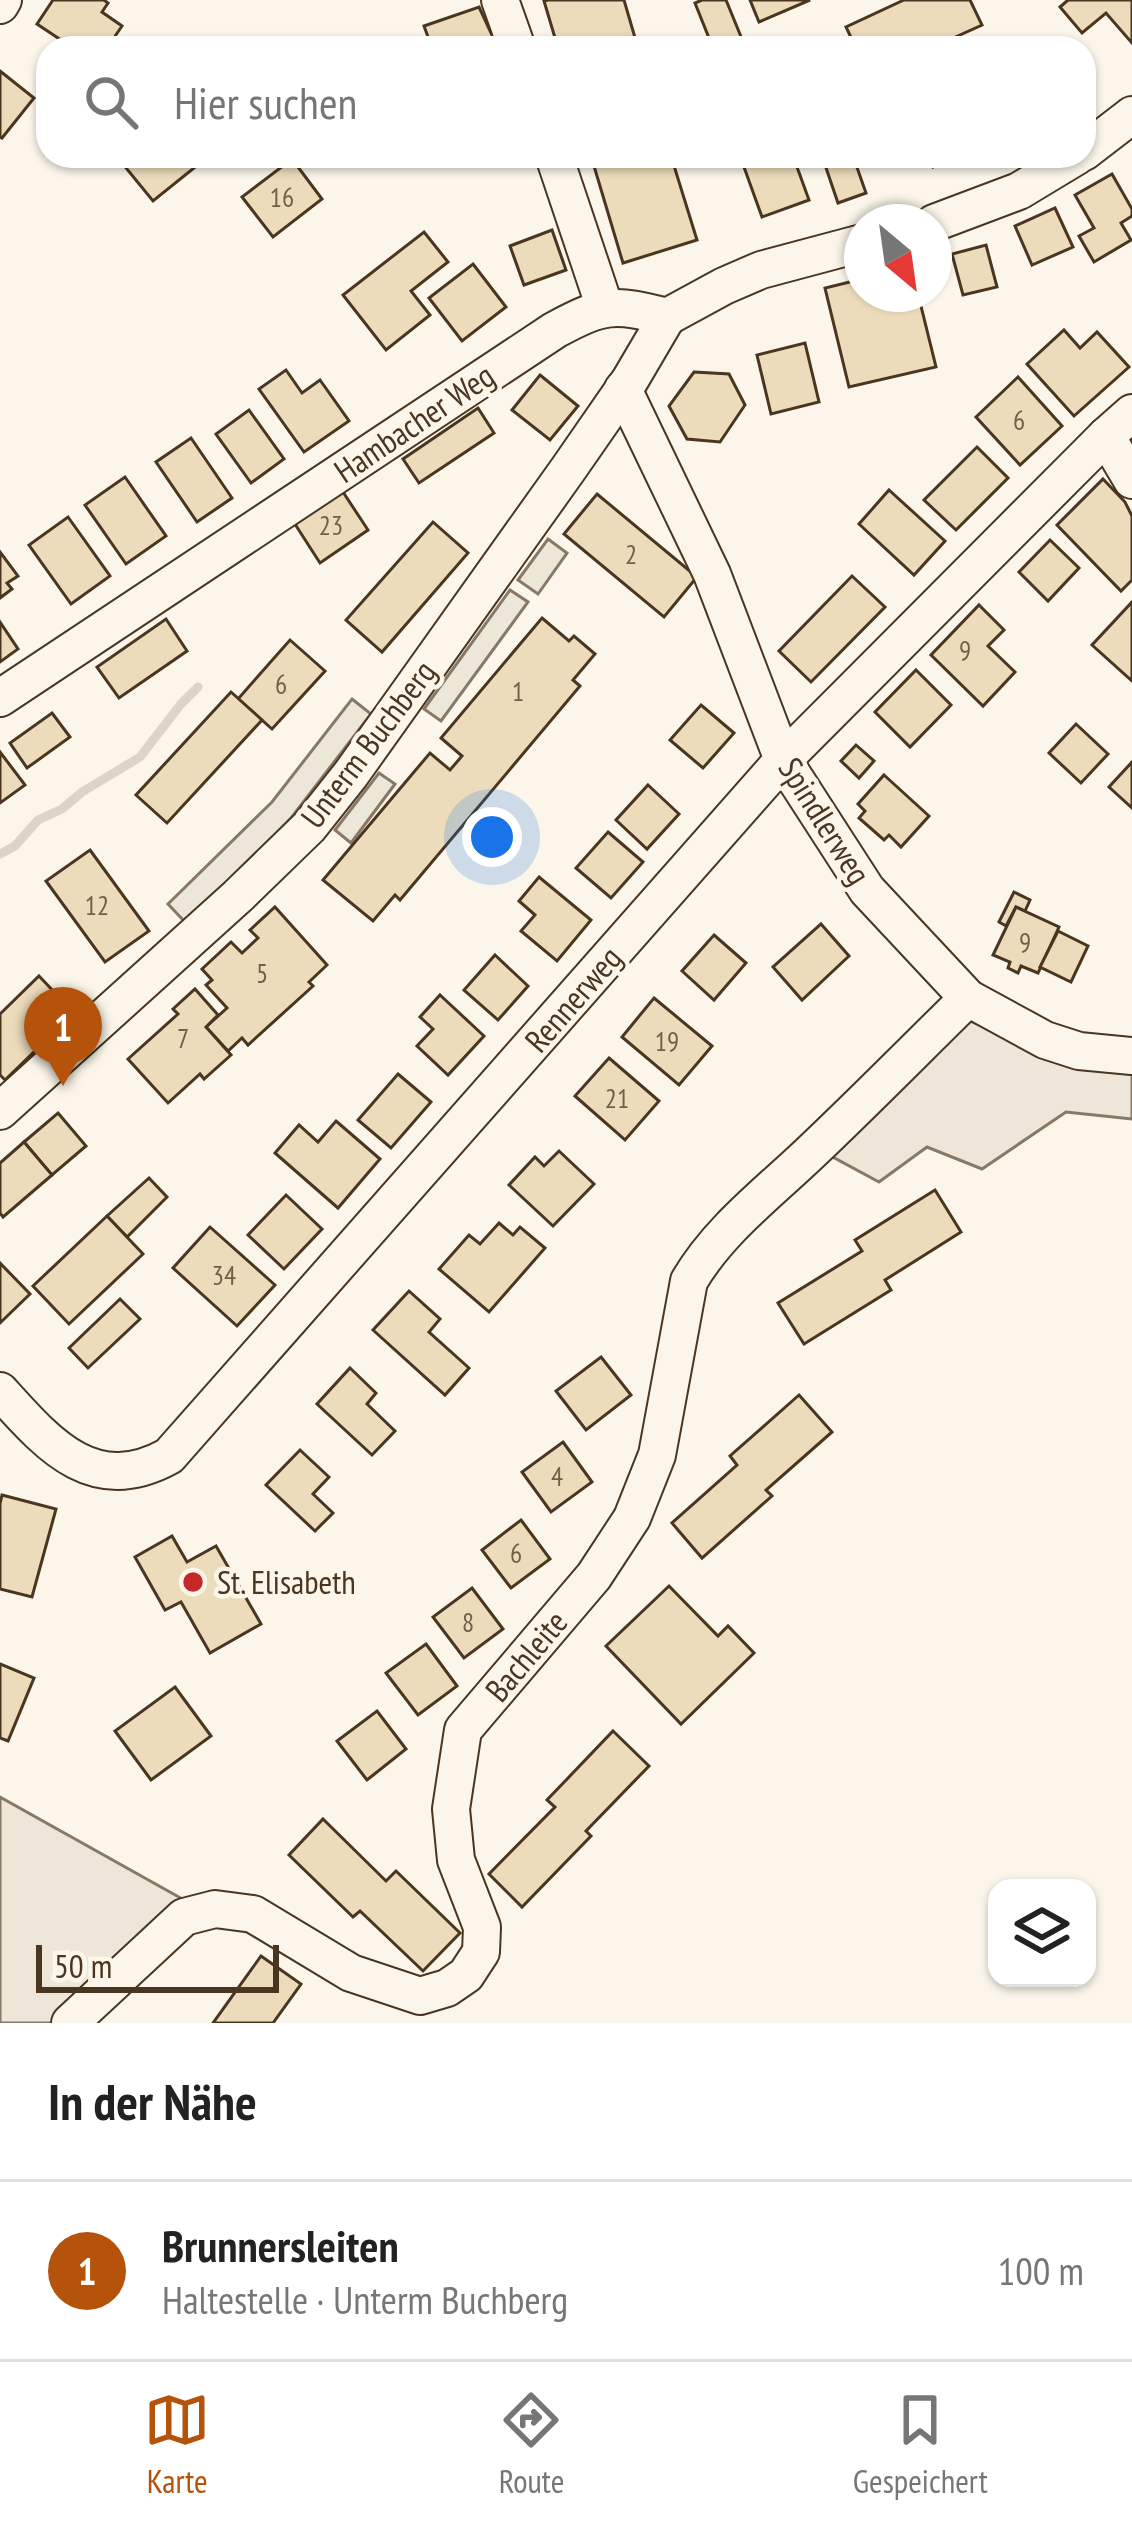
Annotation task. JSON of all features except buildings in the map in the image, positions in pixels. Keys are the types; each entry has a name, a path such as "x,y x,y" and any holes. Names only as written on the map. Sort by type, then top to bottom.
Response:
{"street":[{"path":"506,2 514,36"},
{"path":"1096,143 1132,115"},
{"path":"558,168 605,308 667,317 761,270 844,248"},
{"path":"952,216 1019,191 1058,168"},
{"name":"Hambacher Weg","path":"0,698 555,330 605,308"},
{"name":"Unterm Buchberg","path":"0,1111 309,827 623,389 667,317"},
{"name":"Spindlerweg","path":"623,389 712,574 784,760 867,890 968,998 1045,1040 1078,1051 1132,1056"},
{"path":"1119,424 1132,480"},
{"name":"Rennerweg","path":"0,1391 46,1442 70,1459 115,1471 136,1470 169,1456 784,760 1119,424"},
{"name":"Bachleite","path":"70,2023 184,1918 214,1909 254,1914 352,1973 420,1996 447,1988 466,1975 481,1952 482,1927 456,1860 452,1809 463,1730 594,1576 632,1518 657,1455 689,1281 720,1237 968,998"}],"shaded area":[{"path":"548,539 567,553 538,594 518,580"},
{"path":"510,590 528,602 441,721 424,709"},
{"path":"352,699 371,714 291,818 184,921 168,904 272,802"},
{"path":"379,773 395,784 351,843 335,830"},
{"path":"961,1017 1015,1040 1132,1069 1132,1119 1066,1112 982,1169 927,1147 879,1182 831,1156"},
{"path":"0,1797 186,1901 59,2023 0,2023"}],"waterway":[{"path":"0,854 15,846 38,820 140,757 198,687"}],"place":[{"name":"Brunnersleiten","path":"63,1086"},
{"name":"St. Elisabeth","path":"193,1582"}]}
